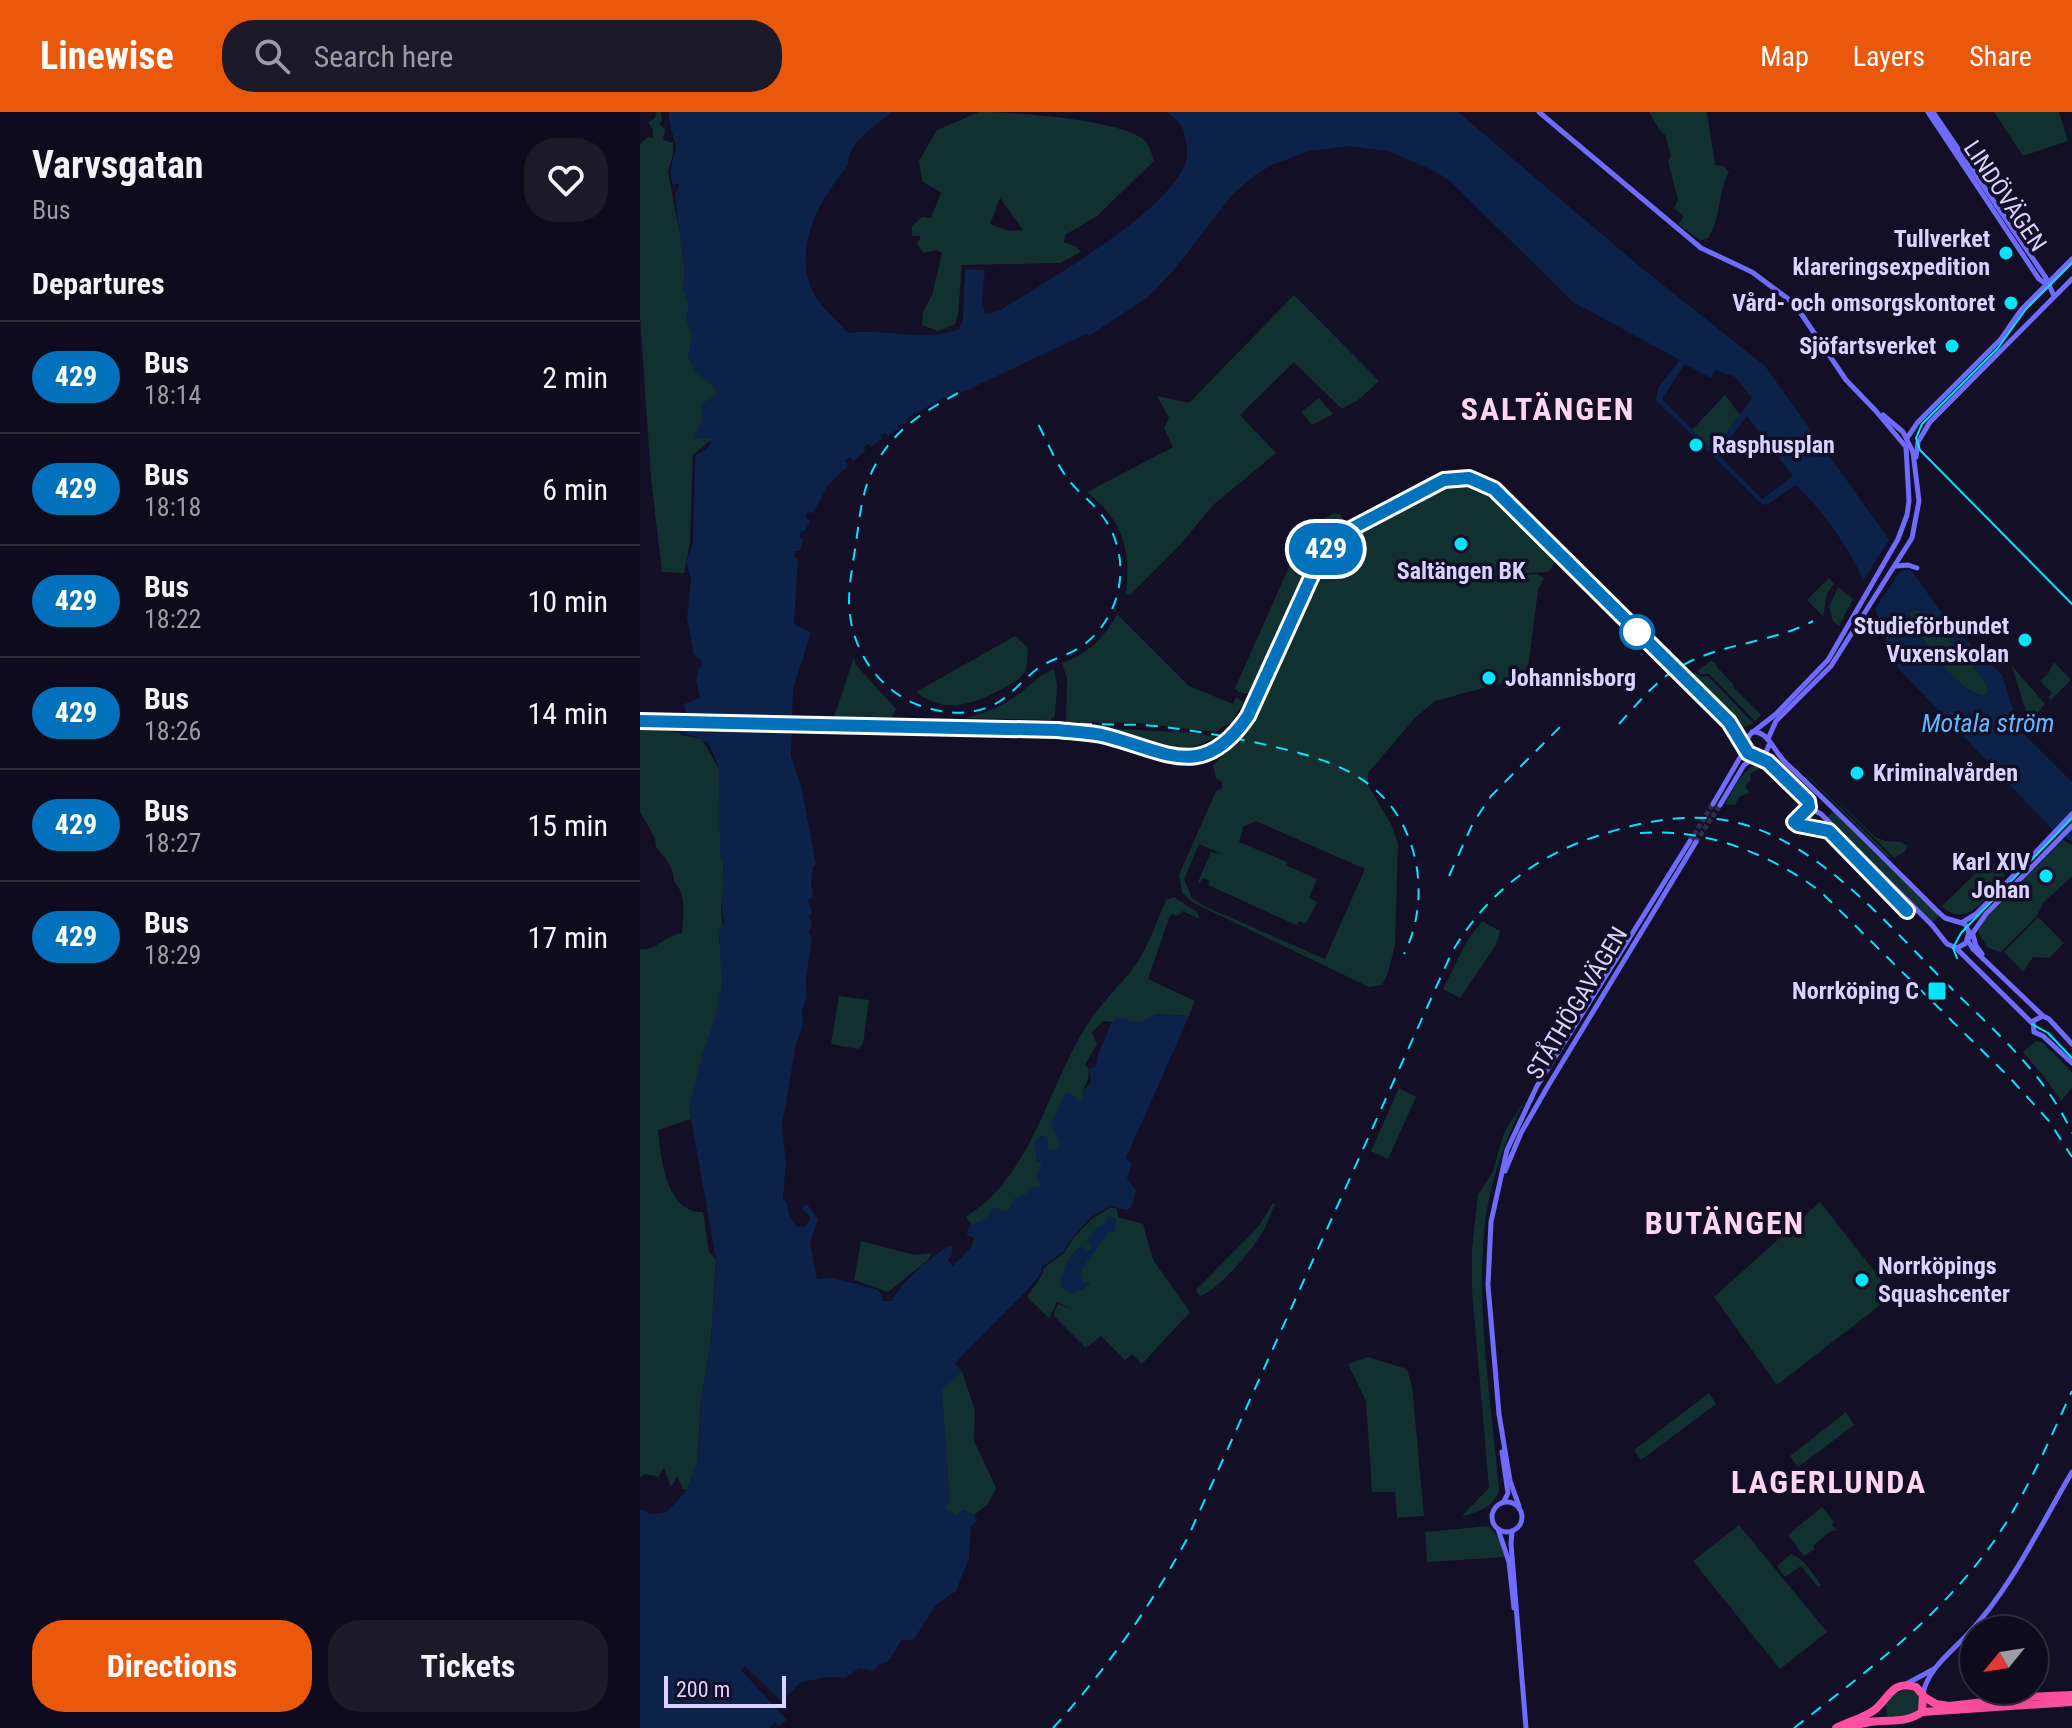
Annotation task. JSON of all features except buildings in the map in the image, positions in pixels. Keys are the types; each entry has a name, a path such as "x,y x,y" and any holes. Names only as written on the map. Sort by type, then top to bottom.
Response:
{"highway":[{"path":"1836,1728 1869,1713 1881,1704 1891,1690 1906,1684 1916,1687 1936,1704 1949,1706 2072,1695"},
{"path":"1922,1712 1924,1696"},
{"path":"1850,1728 1865,1722 1910,1722 1922,1712 2072,1702"},
{"path":"1881,1704 1882,1713 1888,1721"}],"main road":[{"path":"1539,112 1694,243 1752,272 1787,298 1846,380 1906,447"},
{"name":"LINDÖVÄGEN","path":"1931,112 2046,278 2054,296"},
{"path":"1875,410 1907,437 1915,462 1919,507 1915,530 1904,553 1831,666 1778,715 1767,726 1745,740 1745,748 1716,804 1744,765 1766,752 1778,715 1828,660 1895,545 1909,501 1907,437 1918,422 1998,342 2021,310 2072,259"},
{"path":"1915,462 1918,442 1930,422 2072,279"},
{"path":"1895,567 1910,565 1917,568"},
{"path":"1756,732 1770,741 1818,794 1936,910 1963,922 1973,949 2072,1044"},
{"path":"1745,748 1776,769 1808,801 1810,808 1818,812 1942,935 1947,944 1957,948 2032,1023 2035,1033 2043,1036 2072,1063"},
{"path":"1808,801 1818,794"},
{"path":"1818,812 1825,808 1826,800"},
{"path":"1963,922 1985,905 2072,814"},
{"path":"1957,948 2072,826"},
{"name":"STÅTHÖGAVÄGEN","path":"1504,1502 1508,1493 1488,1285 1490,1233 1507,1150 1537,1086 1693,842"},
{"path":"1942,935 1944,927 1953,920"},
{"path":"1973,932 1976,946 1993,967"},
{"path":"2032,1023 2043,1016"},
{"path":"2043,1036 2050,1031 2051,1023"},
{"name":"STÅTHÖGAVÄGEN","path":"1502,1433 1512,1489 1519,1506"},
{"path":"1924,1696 1926,1684 1935,1669 1977,1625 1995,1600 2072,1472"},
{"path":"1516,1617 1512,1531 1523,1520 1519,1506 1504,1502 1492,1514 1509,1562 1526,1728"},
{"path":"1498,1529 1512,1531"},
{"path":"1906,1684 1935,1669"}],"green space":[{"path":"656,112 661,112 659,124 665,129 663,140 673,143 668,172 680,235 675,195 679,184 673,184 670,174 676,146 669,112 726,112 722,440 696,457 709,447 711,440 693,455 690,543 684,573 662,572 651,478 640,316 640,144 648,137 653,138 648,122 655,118"},
{"path":"979,112 1064,118 1130,132 1145,141 1154,161 1097,216 1065,235 1064,242 1081,252 1060,263 962,265 955,324 938,331 922,325 923,312 932,295 942,253 936,250 924,253 917,244 921,236 912,236 912,226 922,217 931,218 941,193 922,181 919,161 937,130","holes":["1000,198 1023,230 1008,231 990,224"]},
{"path":"1649,112 1707,112 1715,165 1723,166 1729,172 1708,238 1701,241 1678,224 1684,217 1674,208 1678,200 1668,161 1671,156 1665,135"},
{"path":"1994,112 2059,112 2068,141 2023,156"},
{"path":"1294,295 1379,381 1358,400 1342,409 1294,362 1240,415 1276,453 1212,506 1180,545 1130,595 1126,594 1127,563 1122,537 1109,514 1087,492 1173,447 1164,428 1169,418 1157,396 1189,403"},
{"path":"1725,395 1740,415 1713,450 1692,430"},
{"path":"1319,398 1333,414 1312,425 1301,412"},
{"path":"1451,481 1466,482 1495,495 1522,519 1557,560 1548,572 1443,578 1431,575 1429,578 1453,580 1537,574 1544,578 1538,590 1527,676 1435,701 1415,718 1368,773 1368,785 1392,826 1398,844 1395,945 1382,985 1369,987 1192,902 1182,892 1179,875 1216,791 1222,788 1213,765 1243,736 1327,554 1351,533","holes":["1256,821 1365,869 1325,959 1204,906 1192,898 1184,879 1199,844 1222,854 1211,852 1198,882 1203,878 1210,881 1208,885 1296,925 1299,921 1306,924 1317,902 1309,898 1317,879 1286,865 1287,862 1239,842 1243,827"]},
{"path":"1334,513 1340,514 1345,522 1324,537 1312,552 1249,694 1238,692 1235,688 1306,529"},
{"path":"1829,578 1834,584 1827,593 1823,616 1807,600"},
{"path":"1838,587 1853,599 1839,626 1833,621 1829,607"},
{"path":"1913,609 1921,611 1979,674 1989,691 1984,696 1962,685 1940,662 1914,624 1909,613"},
{"path":"1117,614 1189,686 1233,704 1236,697 1244,702 1231,723 1217,732 1137,723 1066,722 1067,678 1062,663 1094,644 1107,631"},
{"path":"1015,636 1028,648 1027,664 1022,676 1012,684 988,696 956,705 936,703 916,692"},
{"path":"854,657 856,665 896,709 891,718 834,717"},
{"path":"1711,661 1761,715 1755,721 1709,674 1697,671"},
{"path":"2054,662 2071,680 2051,700 2048,697 2052,693 2040,681"},
{"path":"2012,666 2045,704 2032,719 2033,723 2026,712"},
{"path":"1054,669 1057,685 1055,716 1050,720 965,718 1002,705"},
{"path":"1695,672 1701,677 1708,676 1753,723 1743,728 1722,713 1694,683 1691,677"},
{"path":"1071,726 1216,737 1180,753 1161,751 1131,739"},
{"path":"640,727 679,732 702,739 719,769 724,884 721,909 723,928 719,938 724,970 717,1022 690,1107 691,1119 658,1130 664,1169 673,1194 691,1210 703,1212 709,1252 716,1259 711,1340 701,1402 697,1463 687,1490 683,1489 677,1477 671,1487 664,1468 658,1477 645,1474 640,1478 640,949 650,948 682,933 683,899 674,882 671,867 656,847 655,838 640,812"},
{"path":"1785,753 1892,858 1887,857"},
{"path":"1760,764 1800,800 1799,810 1797,799 1762,767 1750,774 1751,780 1745,786 1749,793 1739,797 1735,805 1725,804 1743,774"},
{"path":"1817,780 1875,837 1908,846 1904,852 1894,858"},
{"path":"1833,811 1939,916 1932,923 1827,818"},
{"path":"2063,840 2072,845 2072,876 2043,903 2037,916 2001,952 1988,948 1978,932 1982,922"},
{"path":"1987,862 1992,862 2005,875 1987,897 1973,910 1958,915 1942,906"},
{"path":"1174,897 1197,912 1200,919 1182,911 1178,916 1172,914 1148,979 1195,1001 1189,1016 1157,1014 1140,1023 1064,1173 971,1248 975,1238 967,1235 971,1224 966,1217 994,1194 1022,1156 1073,1049 1101,1006 1137,963 1166,900","holes":["1104,1021 1112,1022 1096,1067 1090,1069 1091,1083 1082,1092 1088,1080 1089,1069 1085,1065 1097,1044 1092,1032"]},
{"path":"2038,917 2064,943 2049,958 2033,957 2023,972 2004,952"},
{"path":"1482,921 1500,931 1496,945 1460,998 1443,989 1467,941"},
{"path":"839,996 869,1000 863,1044 858,1049 831,1044"},
{"path":"2036,1041 2042,1042 2072,1072 2072,1088 2061,1101 2023,1052"},
{"path":"1399,1088 1416,1097 1388,1159 1371,1151"},
{"path":"1525,1099 1496,1170 1486,1215 1483,1249 1485,1353 1499,1491 1489,1505 1462,1516 1489,1488 1472,1291 1472,1248 1478,1195 1493,1171 1504,1133"},
{"path":"1820,1202 1893,1295 1777,1385 1714,1297"},
{"path":"1273,1203 1266,1226 1251,1250 1225,1278 1200,1296 1196,1290 1259,1226"},
{"path":"1111,1207 1117,1209 1118,1217 1143,1224 1153,1260 1190,1312 1142,1364 1132,1354 1125,1360 1101,1336 1086,1348 1053,1315 1058,1304 1078,1312 1057,1302 1049,1318 1027,1297 1044,1268 1064,1253 1092,1219"},
{"path":"861,1241 914,1255 932,1253 928,1260 888,1292 854,1280"},
{"path":"1368,1357 1407,1369 1412,1386 1424,1516 1397,1518 1395,1492 1372,1492 1366,1401 1348,1364"},
{"path":"962,1371 975,1411 974,1441 996,1488 988,1504 974,1515 963,1510 956,1516 943,1508 941,1390"},
{"path":"1709,1393 1716,1404 1641,1460 1634,1450"},
{"path":"1846,1412 1854,1425 1798,1467 1790,1456"},
{"path":"1822,1507 1837,1530 1831,1531 1804,1556 1788,1535"},
{"path":"1739,1525 1827,1632 1780,1669 1693,1561"},
{"path":"1489,1526 1498,1537 1505,1557 1427,1562 1425,1532"},
{"path":"1791,1554 1804,1563 1821,1585 1818,1587 1801,1566 1785,1577 1777,1566"},
{"path":"1906,1689 1916,1690 1922,1701 1919,1707 1909,1715 1888,1718 1885,1704 1890,1696"}],"water":[{"name":"Motala ström","path":"669,112 892,112 857,142 848,165 825,197 810,232 806,269 811,288 822,306 848,333 930,335 959,329 963,320 965,269 985,270 982,300 985,314 1001,310 1073,265 1148,210 1168,190 1186,160 1184,132 1167,112 1458,112 1639,266 1765,366 1948,622 2002,675 2019,729 2072,782 2072,842 2052,829 1899,669 1853,559 1809,498 1796,485 1763,505 1660,404 1656,399 1658,388 1680,360 1573,302 1451,182 1435,171 1388,151 1349,146 1309,151 1272,165 1232,195 1173,271 1148,297 1089,336 1086,334 961,393 959,390 907,418 907,423 897,425 899,428 888,436 885,433 880,435 882,439 871,447 868,444 863,447 866,451 853,461 850,457 845,461 848,466 828,485 813,513 807,512 805,518 810,521 799,536 803,539 800,551 795,551 794,556 798,560 794,624 811,633 793,688 791,756 801,786 816,864 811,882 813,897 808,900 812,913 809,916 812,925 809,933 812,938 806,978 807,997 802,1010 803,1026 796,1043 782,1126 786,1161 783,1199 797,1227 806,1226 810,1219 803,1210 807,1204 818,1219 810,1243 817,1279 833,1278 879,1290 883,1301 892,1301 919,1269 953,1245 948,1260 953,1266 974,1244 975,1237 967,1235 969,1226 987,1218 992,1207 1007,1212 1014,1199 1029,1189 1042,1186 1036,1178 1042,1163 1036,1161 1035,1143 1038,1137 1045,1135 1048,1150 1057,1149 1060,1142 1051,1124 1065,1094 1070,1092 1079,1102 1084,1098 1082,1094 1091,1083 1090,1069 1096,1067 1113,1021 1117,1017 1140,1023 1157,1014 1189,1016 1126,1158 1132,1163 1127,1178 1136,1191 1132,1205 1127,1210 1110,1206 1090,1218 1064,1251 1042,1267 1031,1286 955,1363 962,1371 942,1390 950,1502 944,1508 956,1515 963,1510 977,1520 971,1526 969,1558 956,1591 936,1605 914,1639 901,1641 890,1659 879,1664 874,1671 859,1668 845,1678 829,1677 801,1682 782,1702 745,1666 741,1670 787,1720 778,1726 775,1722 769,1728 640,1728 640,1509 652,1514 667,1512 687,1490 697,1463 701,1402 711,1340 716,1259 689,1107 722,985 719,933 724,923 719,768 709,744 681,733 681,730 716,733 723,727 720,713 686,713 684,704 700,698 696,681 698,669 702,666 701,660 694,654 687,618 691,578 686,562 693,542 695,456 709,447 711,441 710,438 694,439 702,421 702,404 720,391 715,391 697,374 688,358 692,335 686,319 689,303 683,291 684,269 675,195 679,184 673,184 670,174 676,146","holes":["1685,364 1711,378 1715,370 1735,377 1752,398 1713,450 1662,399","1747,416 1793,476 1762,499 1718,454","1911,609 1921,611 1970,663 1986,683 1989,691 1984,696 1962,685 1940,662 1909,613"]},
{"path":"1108,1216 1116,1219 1115,1232 1108,1232 1080,1275 1084,1283 1090,1285 1069,1293 1060,1283 1068,1259 1080,1246 1088,1251 1092,1248 1087,1240 1106,1223"}],"pier":[{"path":"1890,538 1912,568 1900,572 1875,609 1863,581"},
{"path":"720,718 792,719 792,729 720,727"}],"tunnel":[{"path":"1690,841 1713,804"},
{"path":"1696,842 1720,805"}],"tram line":[{"path":"2072,263 2026,309 1998,348 1922,424 1916,438 1920,450 2072,604"},
{"path":"1957,958 1953,948 1961,933 2072,818"},
{"path":"2032,1024 2048,1033 2072,1058"}],"railway":[{"path":"958,393 902,430 877,462 862,501 850,580 851,620 869,666 892,690 921,706 961,713 994,704 1043,665 1086,643 1099,631 1115,601 1120,567 1113,534 1100,513 1067,478 1036,420"},
{"path":"1619,724 1657,684 1683,665 1813,621"},
{"path":"640,716 1143,725 1229,737 1310,756 1356,776 1376,790 1405,830 1415,858 1419,895 1413,931 1404,954"},
{"path":"1449,876 1473,823 1491,796 1560,727"},
{"path":"1053,1728 1126,1637 1188,1537 1452,952 1497,895 1515,879 1554,854 1600,835 1668,819 1721,819 1768,833 1825,868 1878,914 2017,1053 2048,1091 2072,1133"},
{"path":"1640,833 1688,835 1735,846 1779,865 1820,891 2010,1078 2049,1121 2072,1157"},
{"path":"1794,1728 1900,1643 1971,1571 2015,1508 2072,1391"}],"bus line":[{"name":"429","path":"640,721 1057,730 1104,736 1166,756 1204,755 1224,744 1248,716 1314,571 1329,545 1347,531 1432,485 1451,477 1462,477 1494,489 1729,722 1748,753 1768,762 1808,801 1809,807 1794,822 1829,831 1907,911"}],"place":[{"name":"Tullverket klareringsexpedition","path":"2006,253"},
{"name":"Vård- och omsorgskontoret","path":"2011,303"},
{"name":"Sjöfartsverket","path":"1952,346"},
{"name":"Rasphusplan","path":"1696,445"},
{"name":"Saltängen BK","path":"1461,544"},
{"name":"Studieförbundet Vuxenskolan","path":"2025,640"},
{"name":"Johannisborg","path":"1489,678"},
{"name":"Kriminalvården","path":"1857,773"},
{"name":"Karl XIV Johan","path":"2046,876"},
{"name":"Norrköping C","path":"1937,991"},
{"name":"Norrköpings Squashcenter","path":"1862,1280"}],"district":[{"name":"SALTÄNGEN","path":"1548,409"},
{"name":"BUTÄNGEN","path":"1725,1223"},
{"name":"LAGERLUNDA","path":"1829,1482"}]}
